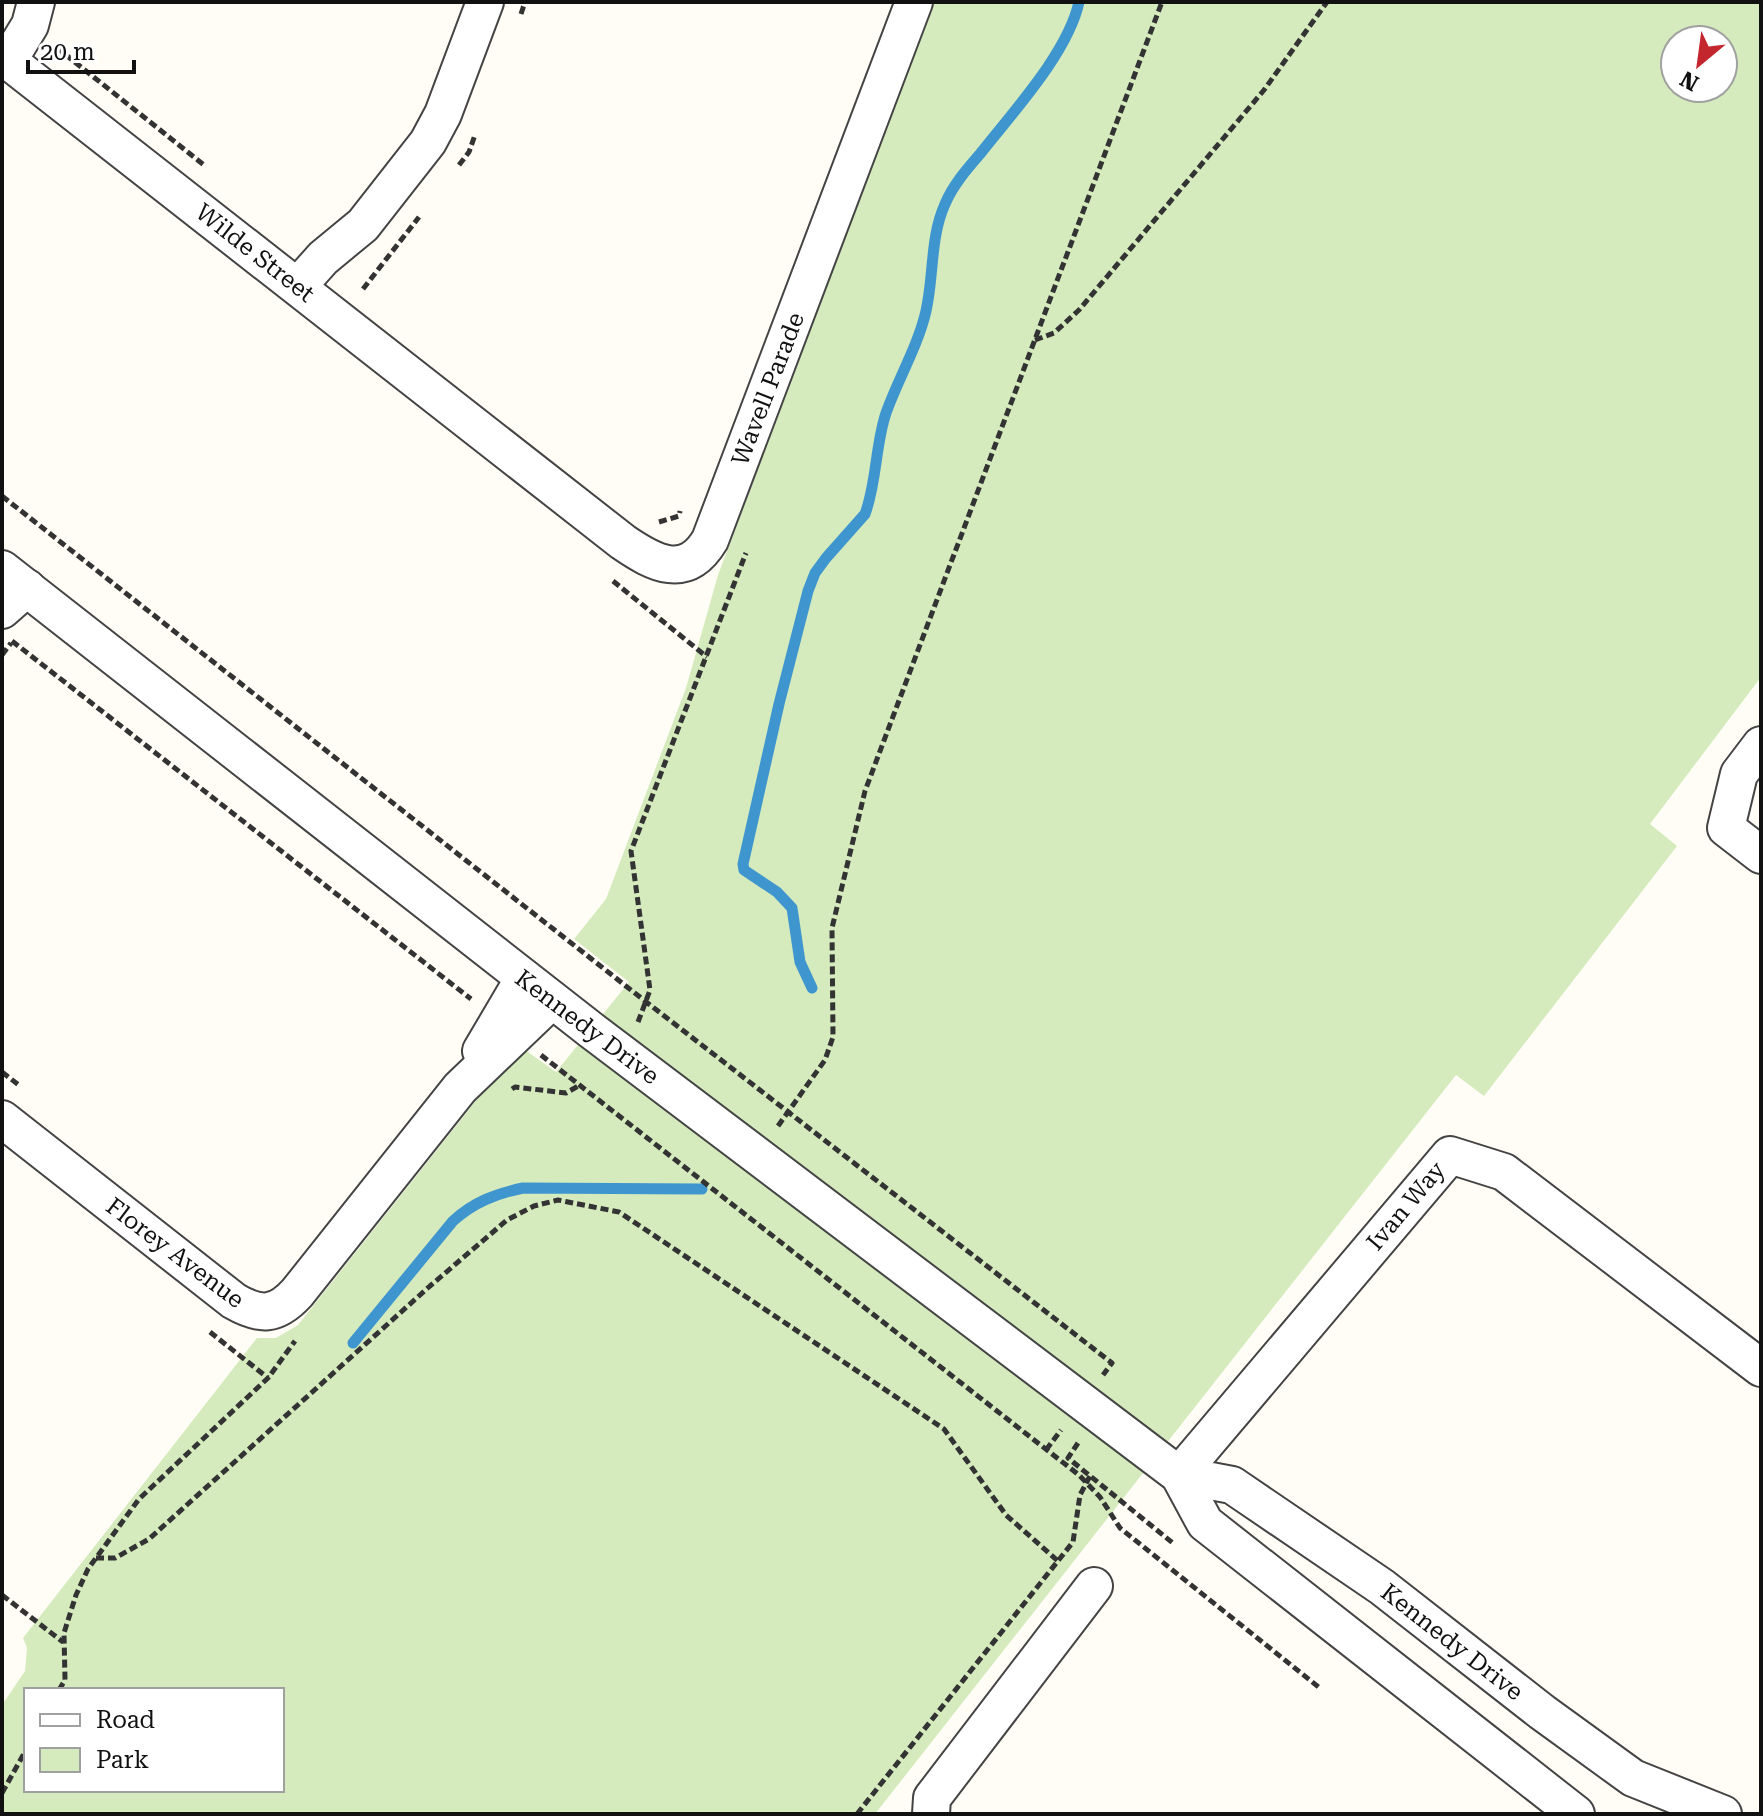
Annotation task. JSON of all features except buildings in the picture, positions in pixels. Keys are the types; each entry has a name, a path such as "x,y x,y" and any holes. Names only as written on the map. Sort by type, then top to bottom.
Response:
{"street":[{"path":"308,295 323,258 363,225 435,130 485,2"},
{"name":"Wavell Parade","path":"507,451 643,555 673,565 685,564 704,551 914,2"},
{"path":"5,59 22,12"},
{"name":"Wilde Street","path":"5,59 507,451"},
{"path":"308,295 352,280 363,225"},
{"name":"Kennedy Drive","path":"11,602 538,989 1179,1475 1205,1523 1576,1814"},
{"path":"1761,745 1739,774 1726,828 1761,855"},
{"name":"Florey Avenue","path":"2,1119 234,1301 250,1310 263,1312 287,1304 297,1293 538,989"},
{"name":"Ivan Way","path":"1179,1475 1450,1155 1504,1172 1761,1368"},
{"name":"Kennedy Drive","path":"1179,1475 1232,1485 1382,1587 1542,1712 1633,1778 1723,1814"},
{"path":"931,1814 932,1798 1094,1586"}],"path":[{"path":"771,1136 825,1060 833,1037 832,928 865,791 1162,2"},
{"path":"1034,340 1054,333 1079,310 1264,90 1327,2"},
{"path":"22,12 205,166"},
{"path":"2,496 1112,1363 1046,1450"},
{"path":"659,522 679,516 684,501"},
{"path":"635,1029 650,990 631,851 747,552"},
{"path":"2,633 11,602"},
{"path":"2,655 11,602"},
{"path":"11,602 507,1028 1079,1475 1100,1497 1120,1528 1321,1689"},
{"path":"502,1096 515,1087 566,1093 580,1085"},
{"path":"96,1558 115,1558 149,1539 507,1220 534,1206 558,1200 619,1212 944,1429 1006,1515 1058,1561"},
{"path":"60,1688 65,1680 64,1633 76,1595 96,1558 139,1499 268,1378 296,1341"},
{"path":"857,1814 1073,1542 1080,1495 1090,1476"},
{"path":"2,1595 64,1642"},
{"path":"2,1793 24,1754"}],"green space":[{"path":"934,2 1761,2 1761,677 1650,824 1677,846 1484,1096 1456,1075 875,1814 2,1814 2,1705 25,1671 27,1648 23,1638 257,1338 276,1338 298,1325 521,1047 556,1072 629,982 574,939 606,899 686,688 718,575"}],"waterway":[{"path":"812,988 800,962 792,908 777,892 744,870 743,864 808,591 815,573 826,558 865,514 886,413 926,311 937,230 945,204 952,190 1051,62 1073,21 1079,2"},
{"path":"353,1343 453,1221 485,1200 523,1188 702,1189"}]}
